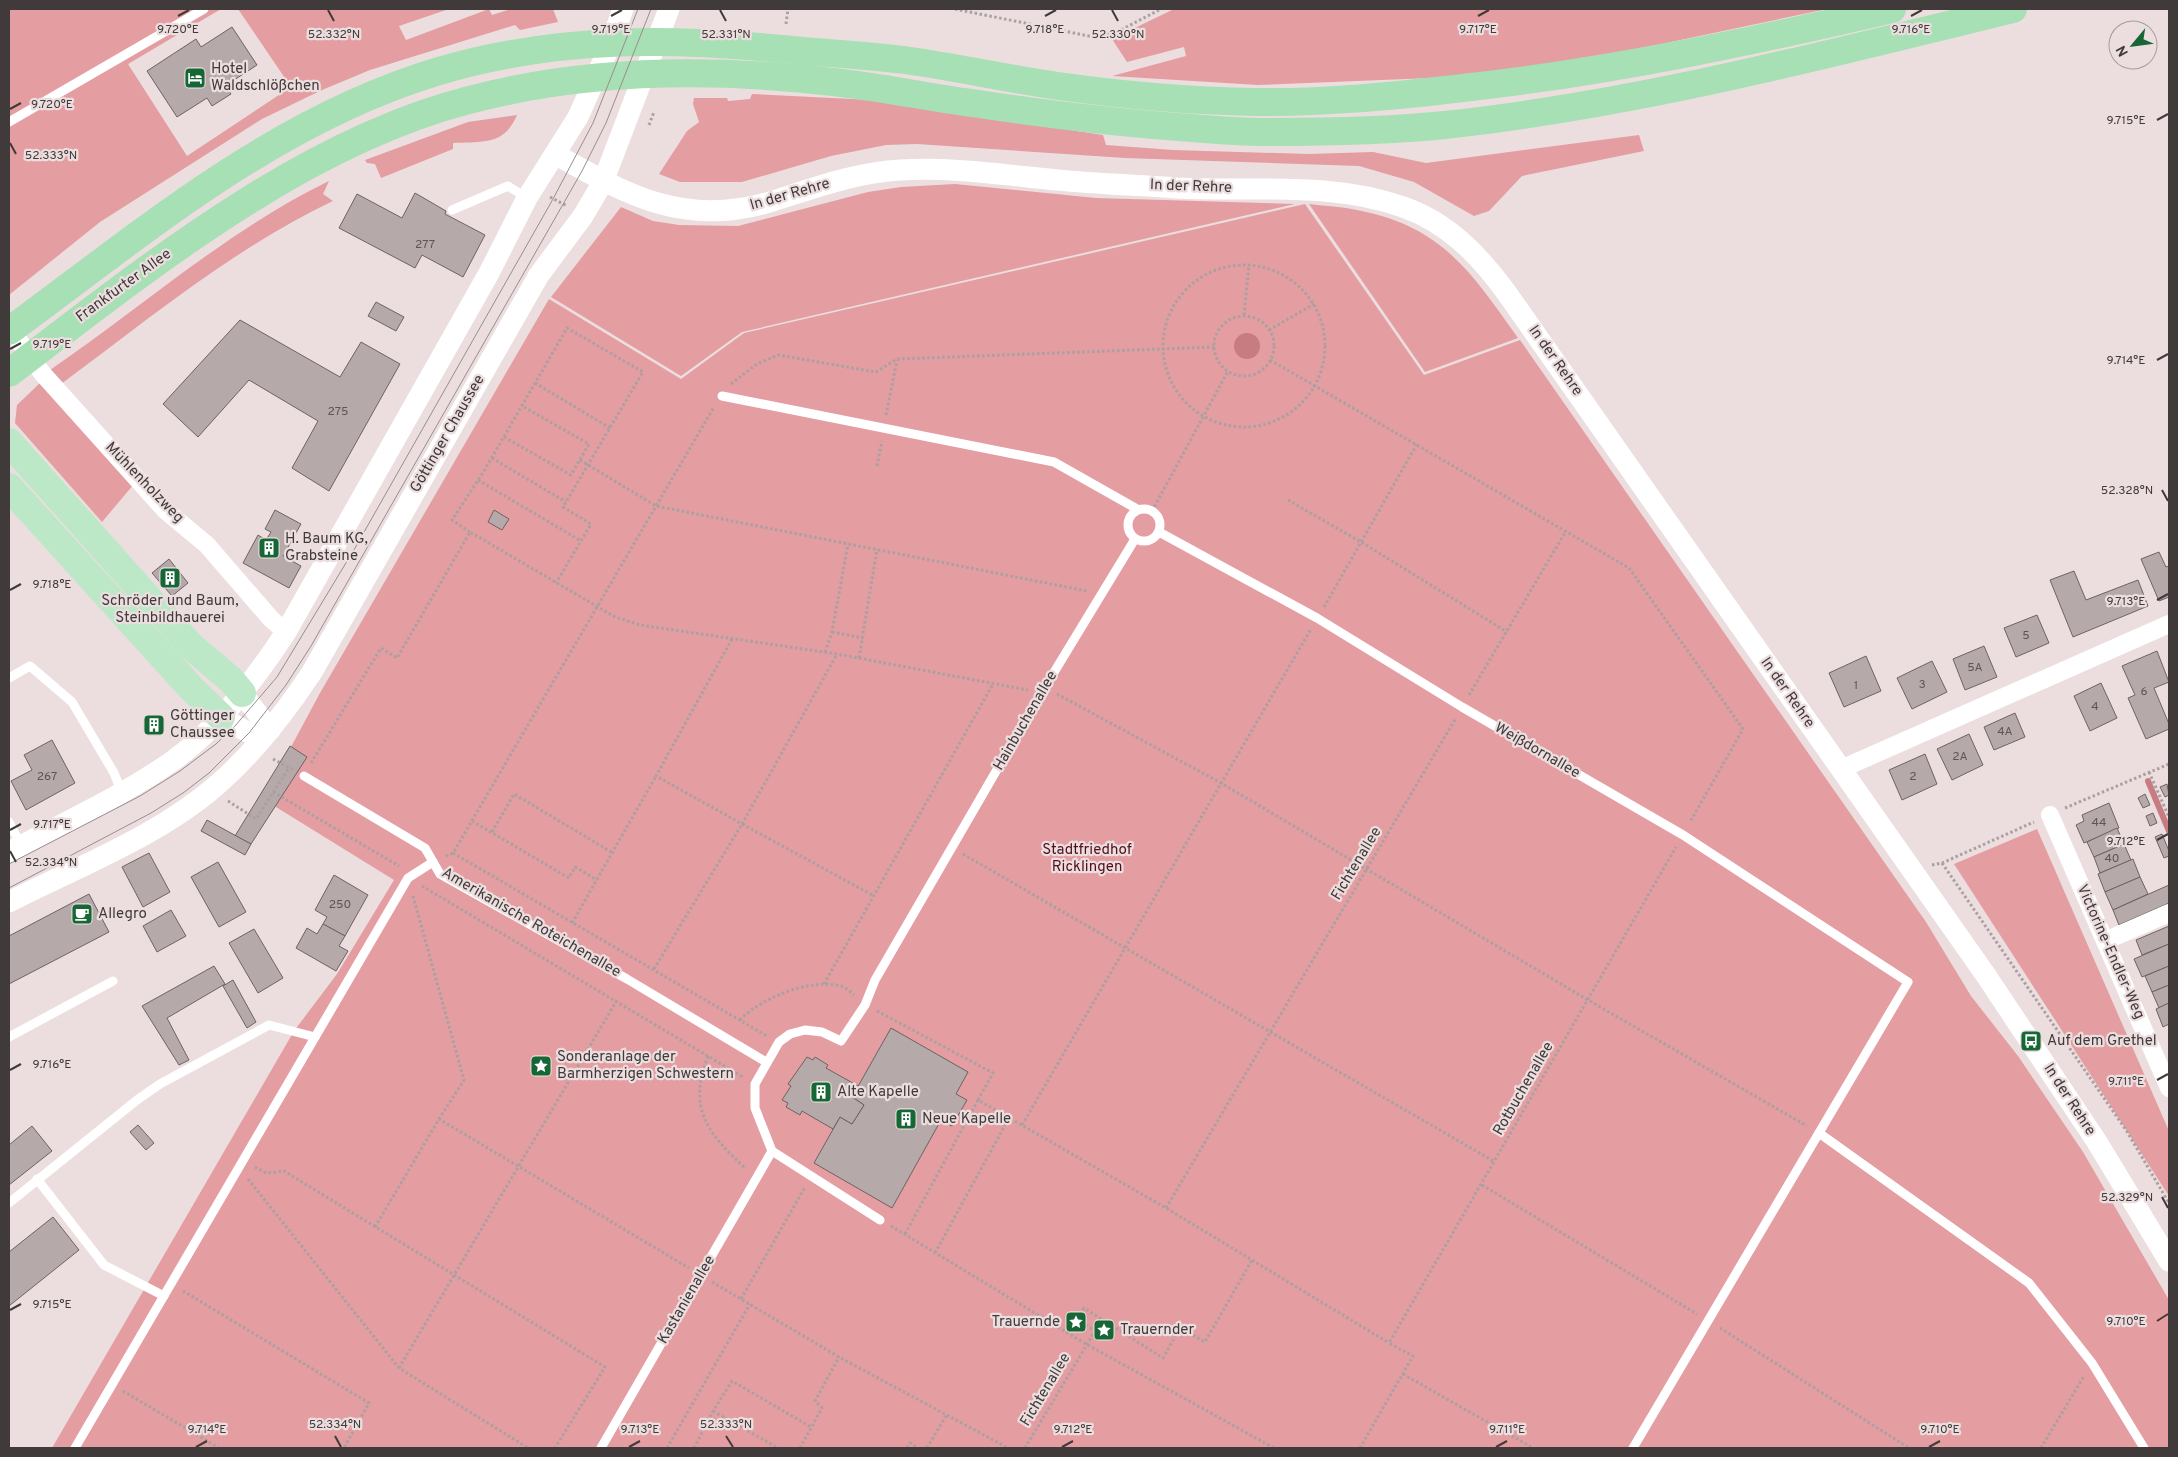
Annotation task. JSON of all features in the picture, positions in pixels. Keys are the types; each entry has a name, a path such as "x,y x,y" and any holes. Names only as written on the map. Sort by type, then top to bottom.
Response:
{"highway":[{"path":"9,331 100,262 240,163 288,136 352,105 436,72 538,49 620,42 681,41 732,44 907,61 1060,86 1148,96 1257,102 1390,97 1535,80 1652,61 1768,38 1892,9"},
{"name":"Frankfurter Allee","path":"9,373 148,268 218,220 296,173 365,137 423,114 467,100 520,88 597,78 719,74 791,78 860,85 974,104 1139,124 1261,132 1439,126 1523,115 1630,97 1803,61 2013,9"}],"main road":[{"path":"9,442 191,646 231,680 242,692"},
{"path":"9,487 151,645 221,717"}],"street":[{"path":"15,848 122,793 173,761 221,717 264,667 286,632 485,281 530,193 578,117 608,50 623,9"},
{"name":"Göttinger Chaussee","path":"9,902 154,829 217,785 270,730 290,705 312,672 539,275 583,216 603,182 670,9"},
{"name":"In der Rehre","path":"555,154 603,182 667,207 705,212 742,209 827,184 888,171 953,170 1060,180 1181,188 1324,189 1370,197 1404,207 1431,219 1462,241 1491,271 2026,1034 2098,1142 2169,1261"},
{"name":"Mühlenholzweg","path":"9,327 42,373 165,510 207,545 271,619 286,632"},
{"path":"1841,769 2169,624"},
{"path":"221,717 249,733 270,730 242,692"},
{"name":"Victorine-Endler-Weg","path":"2050,815 2169,1088"},
{"path":"2105,941 2169,913"}],"lane":[{"path":"9,122 204,9"},
{"path":"452,210 508,186 530,193"},
{"path":"722,396 1054,462 1137,509 1152,511 1160,524 1159,532 1153,539 1145,541 1135,539 1129,532 1127,522 1130,515 1137,509"},
{"name":"Weißdornallee","path":"1159,532 1318,618 1462,707 1683,835 1908,982 1819,1133"},
{"name":"Hainbuchenallee","path":"779,1042 790,1034 805,1030 822,1032 841,1041 865,1004 875,980 1042,692 1135,539"},
{"path":"9,678 30,666 72,702 114,773 122,793"},
{"name":"Amerikanische Roteichenallee","path":"304,776 425,848 440,874 627,979 766,1062"},
{"path":"9,822 15,848"},
{"path":"75,1448 408,878 433,862"},
{"path":"9,1037 113,981"},
{"path":"9,1203 144,1094 269,1025 315,1037"},
{"path":"779,1042 755,1084 755,1108 772,1151 880,1220"},
{"path":"1632,1448 1819,1133 2029,1283 2092,1363 2144,1448"},
{"name":"Kastanienallee","path":"600,1448 757,1180 772,1151"},
{"path":"38,1180 104,1265 164,1296"}],"path":[{"path":"786,24 788,9"},
{"path":"955,9 1089,36 1115,32 1161,9"},
{"path":"530,193 583,216"},
{"path":"1244,316 1249,265"},
{"path":"1249,265 1268,268 1286,276 1302,288 1314,304 1325,331 1326,345 1323,366 1316,386 1303,404 1286,417 1266,425 1244,428 1223,425 1204,417 1187,404 1174,388 1166,369 1163,349 1164,330 1170,311 1180,295 1194,281 1211,271 1229,266 1249,265"},
{"path":"1269,330 1314,304"},
{"path":"1244,316 1254,317 1269,330 1273,340 1273,350 1270,360 1256,373 1237,375 1228,371 1216,356 1214,347 1216,335 1222,324 1232,318 1244,316"},
{"path":"556,582 591,524 563,507 643,372 567,328 492,458 452,520 470,532 615,617 640,625 837,654 993,684 1061,694 1221,783 1588,1000 1819,1133"},
{"path":"779,1042 453,853 722,396 734,381 749,370 778,355 876,372 897,360 1214,347"},
{"path":"1270,360 1566,531"},
{"path":"1152,511 1228,371"},
{"path":"535,383 610,428"},
{"path":"504,437 571,476 589,444 522,406"},
{"path":"1022,1125 1318,618 1417,444"},
{"path":"492,458 566,502"},
{"path":"580,460 656,506 1103,594"},
{"path":"478,480 581,541"},
{"path":"1288,500 1361,542 1506,632"},
{"name":"Fichtenallee","path":"1166,1208 1566,531"},
{"name":"Rotbuchenallee","path":"1389,1343 1743,729 1629,568 1566,531"},
{"path":"268,756 304,776 381,648 397,658 470,532"},
{"path":"824,652 832,632 848,544"},
{"path":"859,658 878,549"},
{"path":"832,632 863,638"},
{"path":"572,923 732,639"},
{"path":"654,969 742,824 837,654"},
{"path":"824,984 993,684"},
{"path":"226,796 231,804 256,819 289,768"},
{"path":"2149,772 2169,817"},
{"path":"656,776 874,896"},
{"path":"274,792 401,868 408,878 464,1080 375,1227"},
{"path":"492,832 514,794 612,853"},
{"path":"472,820 569,878 575,867 597,880"},
{"path":"952,848 1495,1162"},
{"path":"1929,866 1942,863 2126,1130 2169,1202"},
{"path":"408,878 617,1000 755,1084"},
{"path":"740,1020 752,1008 772,998 824,984 843,986 865,1004 993,1073 905,1234"},
{"path":"399,1368 617,1000"},
{"path":"708,1056 700,1076 702,1111 725,1151 757,1180"},
{"path":"978,1100 1166,1208 1413,1356 1360,1448"},
{"path":"935,1253 1009,1118"},
{"path":"439,1119 839,1356 1008,1448"},
{"path":"241,1164 266,1173 284,1171 605,1367 555,1448"},
{"path":"241,1164 399,1368 528,1448"},
{"path":"741,1299 810,1177"},
{"path":"880,1220 1086,1344 1274,1448"},
{"path":"1086,1344 1095,1331 1076,1318 1084,1308 1163,1358 1180,1328 1205,1342 1252,1260"},
{"path":"171,1284 369,1403 344,1448"},
{"path":"667,1448 750,1304"},
{"name":"Fichtenallee","path":"1025,1448 1086,1344"},
{"path":"800,1448 822,1408 815,1401 839,1356"},
{"path":"2041,1448 2092,1363"},
{"path":"1403,1374 1533,1448"},
{"path":"694,1448 713,1411 732,1381 812,1427"},
{"path":"112,1385 219,1448"},
{"path":"713,1411 778,1448"},
{"path":"927,1448 947,1414"},
{"path":"907,1448 910,1443 918,1448"}],"green space":[{"path":"9,9 221,9 128,64 187,156 291,87 238,9 449,9 399,26 406,40 489,9 492,15 511,9 553,9 558,22 520,30 515,25 370,70 322,90 262,119 100,222 9,295"},
{"path":"1174,9 1827,9 1609,55 1513,69 1431,78 1258,85 1112,76 1186,56 1184,47 1127,62 1112,39"},
{"path":"752,94 872,100 1103,135 1106,145 1173,150 1308,154 1373,152 1426,163 1639,135 1644,151 1522,176 1489,211 1474,216 1414,182 1359,166 1125,158 917,144 886,145 831,156 742,182 680,182 659,174 687,131 699,122 693,104 694,98 727,98 728,101 750,99"},
{"path":"517,115 512,125 499,137 491,140 453,143 453,149 381,178 375,164 367,163 365,160 468,122"},
{"path":"329,181 323,194 333,201 261,240 227,262 61,384 50,370 186,270 256,222"},
{"path":"955,184 1096,198 1295,204 742,332 681,376 551,297 621,207 653,221 679,225 738,226 868,192 901,187"},
{"name":"Stadtfriedhof Ricklingen","path":"1305,204 1424,375 1520,340 1926,922 1971,996 2018,1056 2083,1152 2169,1300 2169,1448 52,1448 294,1031 337,974 394,880 263,799 320,693 549,299 681,379 744,333"},
{"path":"1309,204 1356,210 1390,219 1415,229 1436,242 1454,257 1470,275 1518,338 1425,372"},
{"path":"41,382 134,484 102,522 15,423 17,405"},
{"path":"2037,829 2169,1131 2169,1196 1954,864"}],"shaded area":[{"path":"1247,333 1256,337 1260,346 1256,355 1247,359 1238,355 1234,346 1238,337"}],"building":[{"name":"Hotel Waldschlößchen","path":"232,27 257,65 225,86 231,94 212,106 207,98 177,117 147,71 196,39 201,47"},
{"path":"415,193 446,211 445,214 485,235 463,277 422,255 415,268 339,228 357,194 402,218"},
{"path":"376,302 404,317 396,331 368,316"},
{"path":"240,320 340,377 361,342 400,364 329,491 292,468 318,421 249,380 198,437 163,404"},
{"name":"H. Baum KG, Grabsteine","path":"275,510 301,524 283,556 301,566 289,588 243,563 258,535 266,540 271,532 265,529"},
{"path":"494,510 509,519 502,530 488,522"},
{"path":"2159,552 2166,567 2169,566 2169,597 2159,601 2141,559"},
{"name":"Schröder und Baum, Steinbildhauerei","path":"169,559 188,583 172,596 152,573"},
{"path":"2074,571 2086,600 2138,580 2148,606 2073,637 2050,580"},
{"path":"2037,615 2049,643 2016,657 2004,628"},
{"path":"1984,646 1997,677 1965,690 1953,659"},
{"path":"2157,651 2169,682 2154,688 2169,724 2169,729 2146,739 2128,698 2135,695 2122,666"},
{"path":"1866,656 1881,691 1844,707 1829,673"},
{"path":"1932,661 1947,692 1912,709 1897,678"},
{"path":"2101,683 2117,718 2090,731 2074,696"},
{"path":"2015,713 2025,737 1994,750 1984,727"},
{"name":"Göttinger Chaussee","path":"154,717 161,728 154,733 147,722"},
{"path":"1969,734 1983,765 1952,780 1937,749"},
{"path":"52,740 75,783 26,810 11,781 32,770 24,755"},
{"path":"290,746 307,757 251,844 235,836"},
{"path":"1925,754 1937,784 1902,800 1889,770"},
{"path":"2167,784 2169,795 2165,797 2160,787"},
{"path":"2145,794 2150,805 2143,808 2138,798"},
{"path":"2109,803 2119,828 2084,843 2076,825 2084,821 2082,815"},
{"path":"2153,813 2157,823 2150,826 2146,816"},
{"path":"207,820 251,844 245,855 201,831"},
{"path":"2117,828 2124,844 2094,857 2087,842"},
{"path":"2162,834 2169,851 2169,856 2164,858 2155,837"},
{"path":"2124,844 2131,860 2100,873 2094,857"},
{"path":"149,853 170,892 143,907 122,867"},
{"path":"2133,859 2140,877 2105,892 2098,874"},
{"path":"218,862 246,912 219,927 191,877"},
{"path":"334,875 368,895 345,936 323,924 327,917 315,910"},
{"path":"2140,877 2148,894 2113,910 2105,892"},
{"path":"2169,885 2169,903 2119,925 2113,910"},
{"path":"89,894 109,932 9,984 9,936"},
{"path":"171,910 186,936 157,952 143,926"},
{"path":"323,924 345,936 339,946 348,951 336,971 296,948 307,928 317,934"},
{"path":"2169,926 2169,944 2142,955 2136,940"},
{"path":"254,929 283,978 258,993 229,943"},
{"path":"2169,944 2169,966 2142,977 2134,959"},
{"path":"214,966 225,984 167,1018 189,1060 179,1065 142,1006"},
{"path":"2169,966 2169,985 2152,992 2145,976"},
{"path":"233,980 256,1022 247,1028 223,986"},
{"path":"2169,985 2169,1003 2159,1008 2152,992"},
{"path":"2169,1003 2169,1024 2163,1027 2156,1009"},
{"name":"Neue Kapelle","path":"891,1028 968,1072 956,1094 967,1100 952,1126 941,1120 892,1208 814,1163 840,1117 852,1124 864,1105 852,1097"},
{"name":"Alte Kapelle","path":"807,1057 813,1060 815,1057 828,1065 826,1068 858,1086 852,1097 864,1105 852,1124 840,1117 833,1129 802,1111 800,1115 786,1107 788,1103 782,1100 791,1086 788,1084"},
{"path":"138,1125 154,1143 146,1150 130,1132"},
{"path":"32,1126 52,1151 9,1185 9,1145"},
{"path":"53,1217 79,1250 9,1306 9,1252"}],"waterway":[{"path":"2148,781 2169,831"}],"tram line":[{"path":"9,864 140,796 180,771 216,744 235,726 277,677 355,548 553,199 593,123 638,9"},
{"path":"9,888 151,813 183,793 209,773 249,733 286,685 311,646 582,171 606,123 651,9"}],"place":[{"name":"Hotel Waldschlößchen","path":"195,78"},
{"name":"H. Baum KG, Grabsteine","path":"269,548"},
{"name":"Schröder und Baum, Steinbildhauerei","path":"170,578"},
{"name":"Göttinger Chaussee","path":"154,725"},
{"name":"Allegro","path":"82,914"},
{"name":"Auf dem Grethel","path":"2031,1041"},
{"name":"Sonderanlage der Barmherzigen Schwestern","path":"541,1066"},
{"name":"Alte Kapelle","path":"821,1092"},
{"name":"Neue Kapelle","path":"906,1119"},
{"name":"Trauernde","path":"1076,1322"},
{"name":"Trauernder","path":"1104,1330"}]}
